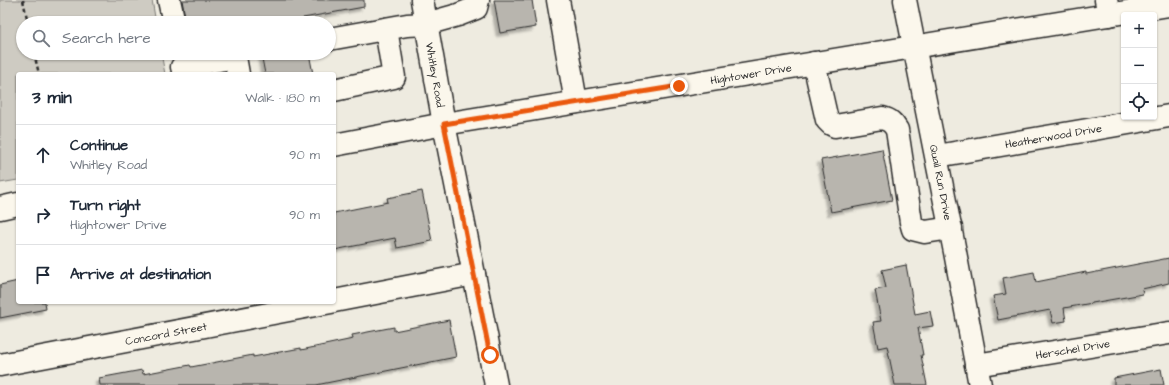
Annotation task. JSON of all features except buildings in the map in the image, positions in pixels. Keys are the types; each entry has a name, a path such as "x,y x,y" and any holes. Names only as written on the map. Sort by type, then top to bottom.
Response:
{"street":[{"path":"169,0 172,16"},
{"name":"Whitley Road","path":"422,0 444,124 496,385"},
{"path":"336,38 406,25 426,24 472,10 476,8 478,0"},
{"path":"558,0 576,102"},
{"name":"Quail Run Drive","path":"906,0 951,228 978,375"},
{"name":"Hightower Drive","path":"336,144 444,124 915,47 1108,7 1169,5"},
{"path":"343,88 394,77 386,29"},
{"path":"182,64 217,60"},
{"path":"235,60 238,72"},
{"path":"814,63 827,120 830,124 835,126 882,118 889,120 897,130 910,222 913,228 925,232 951,228"},
{"name":"Heatherwood Drive","path":"937,156 1169,116"},
{"path":"0,208 16,204"},
{"name":"Concord Street","path":"336,301 474,274"},
{"name":"Concord Street","path":"0,365 322,304"},
{"name":"Herschel Drive","path":"978,375 1169,333"}],"path":[{"path":"23,0 26,16"},
{"path":"36,60 39,72"}],"shaded area":[{"path":"0,0 152,0 155,16 16,16 16,60 162,60 165,72 16,72 16,180 0,183"}],"route":[{"path":"490,355 444,124 679,86"}]}
